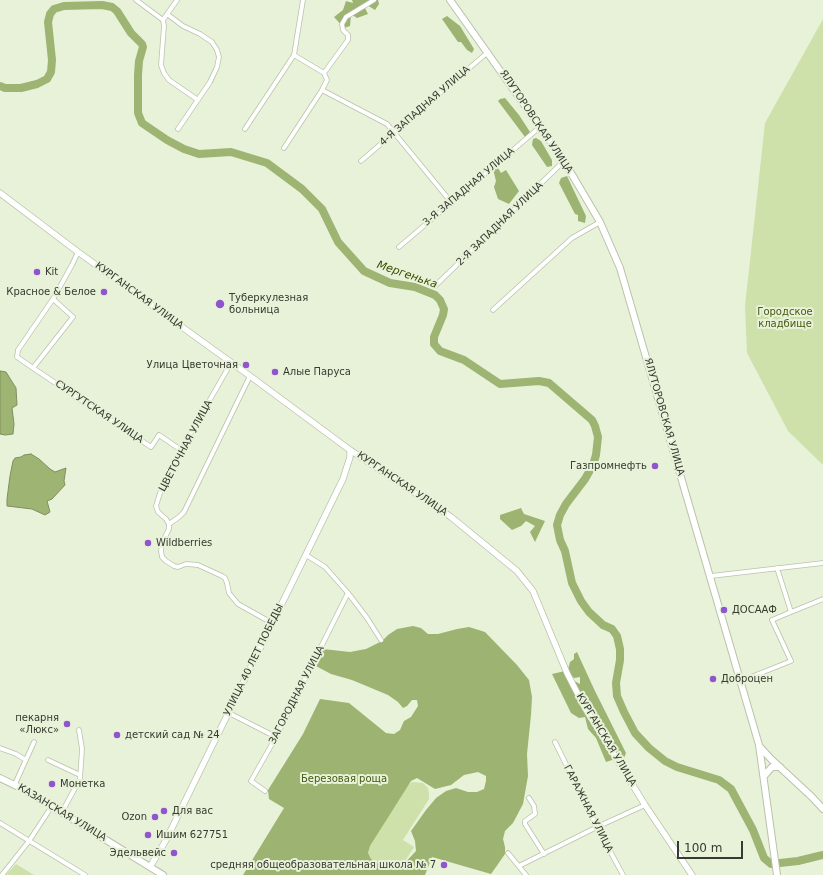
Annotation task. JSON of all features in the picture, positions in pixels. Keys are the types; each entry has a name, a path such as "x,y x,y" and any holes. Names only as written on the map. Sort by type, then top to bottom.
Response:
{"main road":[{"name":"ЯЛУТОРОВСКАЯ УЛИЦА","path":"450,0 564,161 600,222 622,273 760,747 777,875"},
{"name":"КУРГАНСКАЯ УЛИЦА","path":"0,193 78,252 350,450 451,517 517,571 533,591 567,672 585,708 645,805 692,875"},
{"name":"УЛИЦА 40 ЛЕТ ПОБЕДЫ","path":"150,867 166,840 343,479 350,457 350,450"},
{"path":"760,747 823,809"},
{"path":"764,776 772,767 780,767"},
{"name":"КАЗАНСКАЯ УЛИЦА","path":"0,778 15,784 52,806 163,875"}],"street":[{"path":"136,0 163,20"},
{"path":"177,0 163,20 164,26 161,65 169,80 198,100"},
{"path":"245,129 294,55 302,11 302,0"},
{"path":"324,73 348,40 348,35 343,30 342,24 346,17 374,0"},
{"path":"167,14 183,26 200,34 212,42 219,57 217,67 210,82 178,129"},
{"name":"4-Я ЗАПАДНАЯ УЛИЦА","path":"361,161 488,52"},
{"path":"284,148 327,80 324,73 294,55"},
{"path":"322,90 387,124 450,202"},
{"name":"3-Я ЗАПАДНАЯ УЛИЦА","path":"399,247 450,202 540,127"},
{"name":"2-Я ЗАПАДНАЯ УЛИЦА","path":"435,286 564,161"},
{"path":"493,310 572,238 600,222"},
{"path":"52,300 73,317 34,368 17,357 18,350 52,300 78,252"},
{"name":"ЦВЕТОЧНАЯ УЛИЦА","path":"169,524 158,512 156,506 163,485 181,450 231,363"},
{"name":"СУРГУТСКАЯ УЛИЦА","path":"34,368 151,447 159,435 181,450"},
{"path":"250,376 184,512 169,524 169,529 162,543 161,551 162,557 174,566 186,564 198,565 222,576 225,578 227,583 228,593 238,604 272,623"},
{"path":"306,555 325,567 348,593 381,640"},
{"path":"711,576 823,563"},
{"path":"777,568 791,612"},
{"name":"ЗАГОРОДНАЯ УЛИЦА","path":"265,791 251,781 276,737 348,593"},
{"path":"741,681 791,661 772,620 823,599"},
{"path":"228,713 276,737"},
{"path":"62,812 80,779 82,749 79,730"},
{"path":"15,784 34,742"},
{"name":"ГАРАЖНАЯ УЛИЦА","path":"555,742 597,827 623,875"},
{"path":"0,748 16,754 26,760"},
{"path":"48,760 80,775"},
{"path":"530,798 534,806 535,814 524,824 544,854"},
{"path":"520,866 597,827 645,805"},
{"path":"2,875 29,841 52,806"},
{"path":"0,823 85,875"},
{"path":"508,853 526,875"}],"green space":[{"path":"352,0 378,0 379,4 375,10 367,5 365,8 368,14 357,18 351,14 350,26 344,28 334,17 343,10 346,1 353,3"},
{"path":"447,16 460,26 474,49 472,53 467,50 461,42 458,42 442,19"},
{"name":"Городское кладбище","path":"823,19 823,465 788,431 747,353 745,306 765,123"},
{"path":"505,98 519,115 530,132 525,137 498,101"},
{"path":"536,138 541,141 552,160 552,166 547,167 532,145 533,139"},
{"path":"498,168 501,173 506,170 519,191 509,204 498,199 494,187 496,181 493,169"},
{"path":"567,176 586,216 585,223 578,221 578,215 575,214 559,183 561,178"},
{"path":"521,508 524,514 545,521 535,542 530,532 535,526 526,521 521,526 512,530 500,519 500,515"},
{"name":"Березовая роща","path":"413,626 421,628 428,634 438,634 469,627 485,632 517,665 529,680 532,697 527,754 528,776 523,804 513,823 505,831 503,839 505,854 491,874 432,857 425,875 243,875 284,808 269,799 268,790 303,734 320,699 349,703 386,733 394,734 400,730 404,721 411,717 418,706 417,700 412,700 403,708 398,702 388,695 352,680 331,674 314,665 323,649 350,652 366,649 382,641 397,629","holes":["478,772 486,776 484,789 477,792 468,792 456,788 446,791 436,798 411,831 415,841 416,851 402,866 394,866 388,870 371,859 368,853 370,846 411,781 417,778 435,789 451,785 464,775"]},
{"path":"577,652 626,753 624,758 606,762 596,738 588,729 585,717 579,718 571,713 552,674 565,671 567,677 580,684 580,677 574,678 567,673 570,662 574,659 574,654"},
{"path":"412,782 423,783 428,788 429,794 429,799 403,840 414,847 402,866 391,860 387,864 381,865 375,863 370,859 368,853 370,846 407,786"},
{"path":"16,864 34,875 6,875"}],"shaded area":[{"path":"0,371 6,372 16,388 17,405 12,408 14,424 13,434 0,434"},
{"path":"31,454 55,472 66,468 64,481 65,485 52,499 47,501 50,512 45,515 32,509 7,506 13,461 15,458"}],"waterway":[{"name":"Мергенька","path":"0,86 5,88 21,88 37,84 47,79 51,72 52,60 48,22 50,14 54,9 64,6 102,5 112,7 117,11 131,33 143,47 139,61 138,75 138,113 142,123 167,140 184,149 199,154 231,152 267,163 302,189 322,209 338,242 364,271 390,283 415,287 435,295 440,300 444,309 434,337 434,344 440,351 464,360 500,384 539,381 549,383 592,420 598,437 593,465 585,479 566,504 557,525 560,540 565,551 572,583 581,601 589,612 603,625 612,629 617,636 620,649 620,660 616,683 617,696 635,733 649,748 665,761 677,767 719,780 731,789 753,830 764,858 771,864 798,861 823,855"}],"place":[{"name":"Kit","path":"37,272"},
{"name":"Красное & Белое","path":"104,292"},
{"name":"Туберкулезная больница","path":"220,304"},
{"name":"Улица Цветочная","path":"246,365"},
{"name":"Алые Паруса","path":"275,372"},
{"name":"Газпромнефть","path":"655,466"},
{"name":"Wildberries","path":"148,543"},
{"name":"ДОСААФ","path":"724,610"},
{"name":"Доброцен","path":"713,679"},
{"name":"пекарня «Люкс»","path":"67,724"},
{"name":"детский сад № 24","path":"117,735"},
{"name":"Монетка","path":"52,784"},
{"name":"Для вас","path":"164,811"},
{"name":"Ozon","path":"155,817"},
{"name":"Ишим 627751","path":"148,835"},
{"name":"Эдельвейс","path":"174,853"},
{"name":"средняя общеобразовательная школа № 7","path":"444,865"}]}
